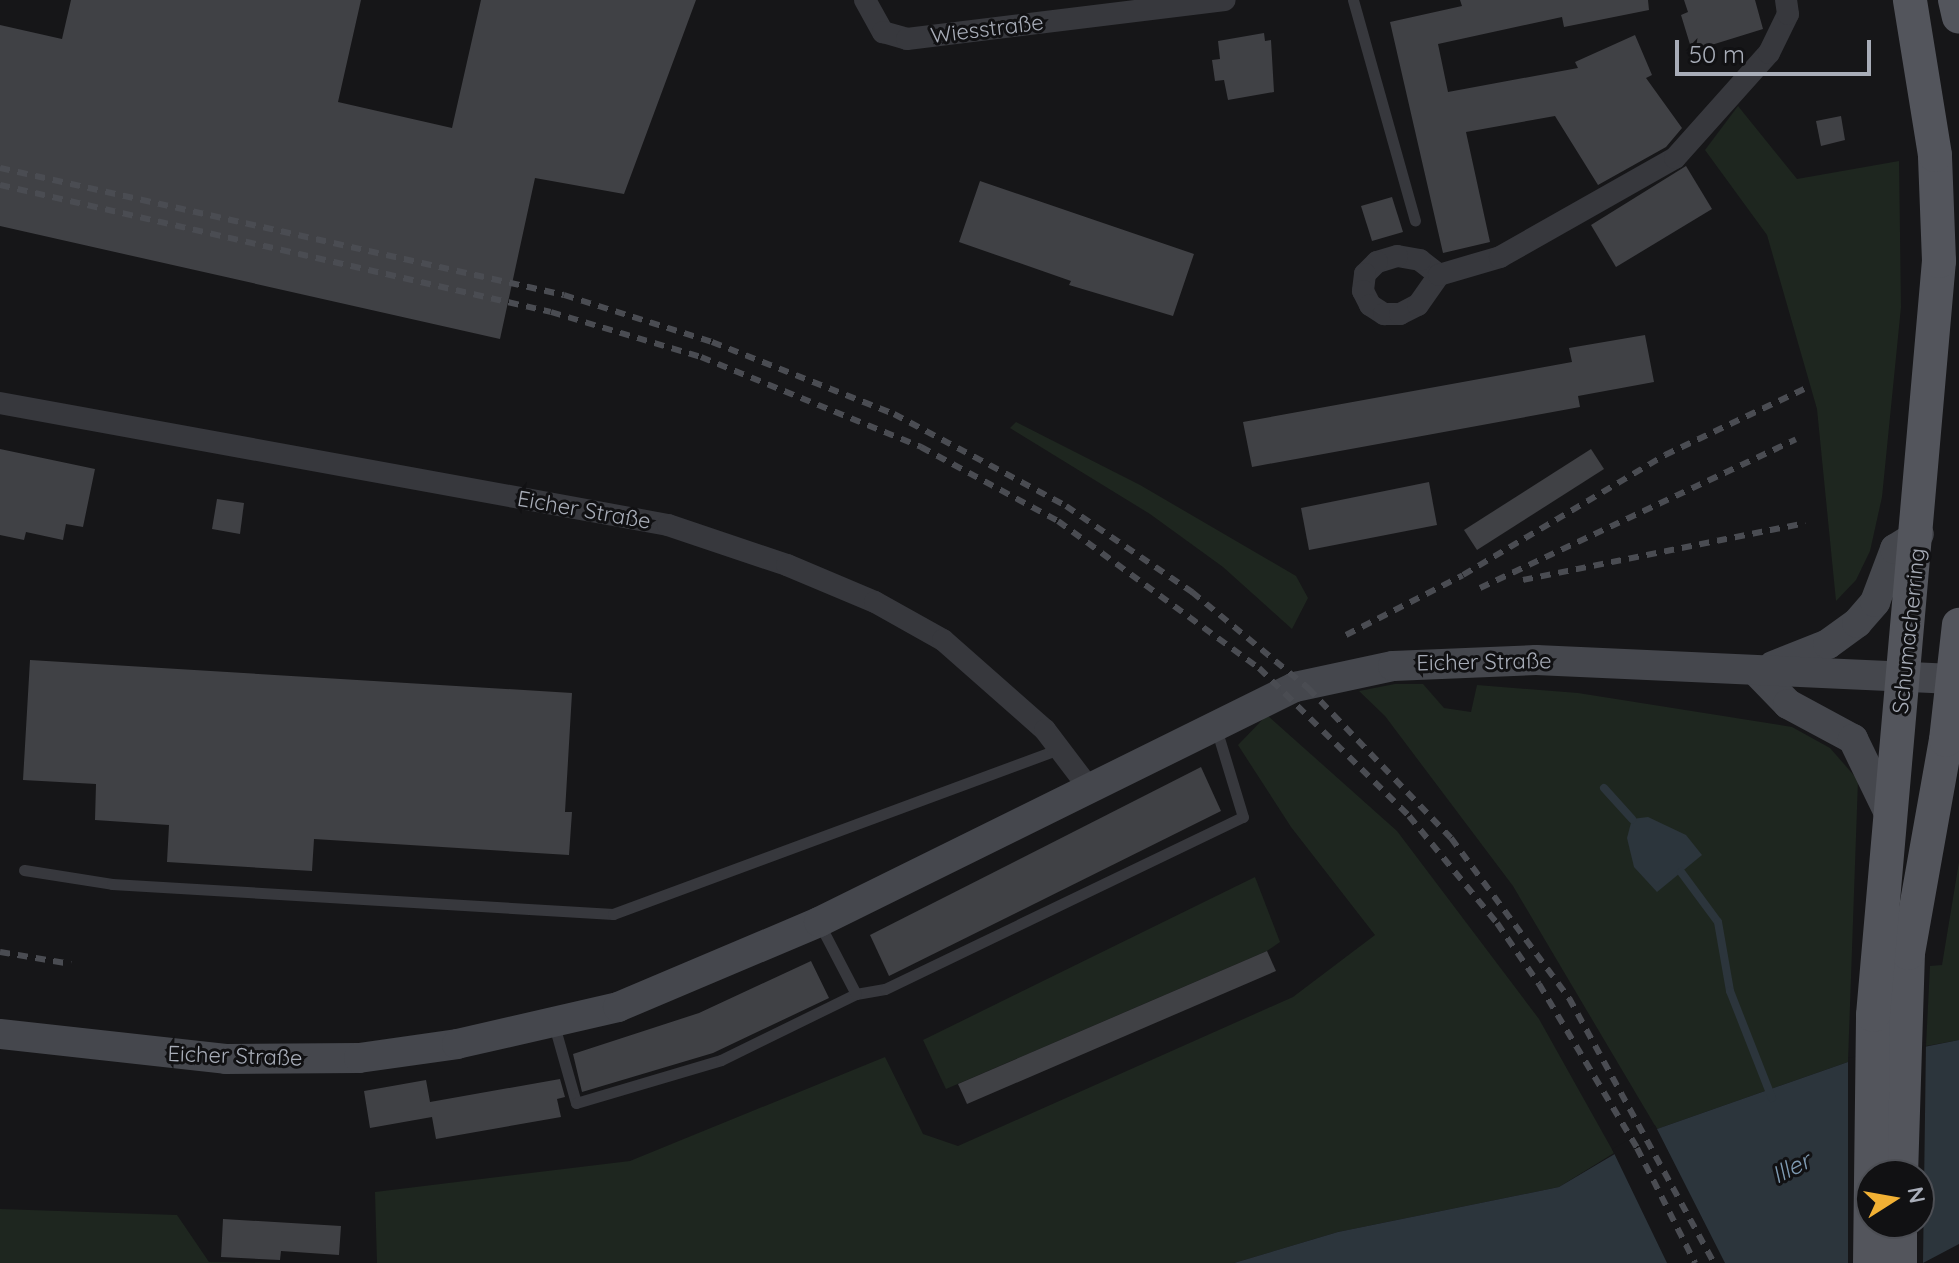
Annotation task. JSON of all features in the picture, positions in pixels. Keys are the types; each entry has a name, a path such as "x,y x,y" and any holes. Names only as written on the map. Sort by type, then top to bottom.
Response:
{"main road":[{"name":"Schumacherring","path":"1870,1263 1873,1015 1889,813 1919,534 1939,261 1935,155 1910,0"},
{"path":"1955,0 1959,17"},
{"path":"1902,1159 1908,953 1956,679 1959,625"},
{"path":"1900,1239 1900,1263"}],"street":[{"name":"Wiesstraße","path":"865,0 883,32 907,39 1225,0"},
{"path":"1439,275 1500,257 1675,158 1769,53 1788,14 1786,0"},
{"name":"Eicher Straße","path":"0,403 668,525 875,602 943,640 1060,748 1089,788"},
{"path":"1889,813 1853,739 1788,704 1756,671 1796,659 1857,623 1875,602 1895,549 1919,534"},
{"name":"Eicher Straße","path":"0,1034 226,1059 359,1058 457,1044 618,1007 696,978 819,922 1295,687 1427,662 1583,661 1956,679"},
{"path":"1934,814 1959,774"}],"lane":[{"path":"1353,0 1415,220"},
{"path":"553,1022 576,1103 721,1060 856,994 885,989 1243,817 1215,724"},
{"path":"24,870 112,884 613,914 1060,748"},
{"path":"819,922 856,994"}],"shaded area":[{"path":"1738,106 1797,179 1899,161 1901,307 1882,497 1870,551 1856,580 1836,601 1817,409 1767,235 1705,150"},
{"path":"1016,422 1140,485 1296,576 1308,598 1292,629 1223,567 1150,514 1010,428"},
{"path":"1395,684 1423,684 1444,708 1471,712 1477,685 1578,693 1792,727 1830,748 1858,780 1848,1062 1657,1129 1513,886 1385,716 1359,691"},
{"path":"1267,715 1397,831 1539,1019 1614,1153 1559,1187 1338,1232 1234,1263 377,1263 375,1192 630,1161 885,1057 923,1134 958,1146 1293,997 1375,935 1291,827 1238,745"},
{"path":"1959,862 1959,1040 1926,1046 1930,966 1942,965"},
{"path":"1255,877 1280,942 1267,951 946,1089 923,1040"},
{"path":"0,1209 177,1215 209,1262 283,1263 0,1263"}],"water":[{"path":"1648,817 1686,835 1702,855 1657,892 1634,867 1627,838 1632,819"},
{"name":"Iller","path":"1959,1040 1959,1244 1923,1263 1234,1263 1338,1232 1559,1187 1657,1129 1848,1062"}],"pier":[{"path":"1926,1042 1924,1159 1855,1159 1855,1239 1923,1239 1923,1263 1848,1263 1848,1058"},
{"path":"1655,1125 1725,1263 1667,1263 1612,1149"}],"building":[{"path":"71,0 361,0 338,102 452,128 481,0 696,0 624,194 535,178 500,339 0,226 0,25 62,39"},
{"path":"1460,0 1648,0 1649,10 1564,27 1562,17 1438,44 1448,92 1578,68 1575,62 1635,35 1652,75 1646,78 1682,128 1666,147 1598,185 1555,116 1466,132 1490,242 1443,253 1390,22 1462,6"},
{"path":"1684,0 1755,0 1763,29 1692,51 1681,15 1688,12"},
{"path":"1264,33 1265,41 1271,40 1274,92 1228,100 1224,80 1215,81 1212,60 1220,59 1218,41"},
{"path":"1841,116 1845,140 1821,146 1816,121"},
{"path":"1686,166 1712,209 1616,267 1591,225"},
{"path":"980,181 1194,254 1173,316 1069,285 1071,281 959,242"},
{"path":"1392,197 1403,232 1372,241 1361,206"},
{"path":"1645,335 1654,382 1578,396 1580,407 1252,467 1243,422 1572,362 1569,348"},
{"path":"0,449 95,469 83,527 66,524 63,540 26,532 24,540 0,535"},
{"path":"1591,449 1604,469 1477,550 1464,530"},
{"path":"1429,482 1437,525 1309,550 1301,508"},
{"path":"217,499 244,503 240,534 212,529"},
{"path":"30,660 572,693 565,812 572,812 569,855 314,839 312,871 167,862 169,825 95,820 96,784 23,780"},
{"path":"1201,767 1221,811 889,976 870,935"},
{"path":"1267,951 1276,971 967,1104 958,1084"},
{"path":"811,961 829,998 713,1053 582,1092 573,1054 699,1013"},
{"path":"560,1079 565,1097 557,1099 561,1117 436,1139 432,1117 370,1128 364,1091 426,1080 430,1102"},
{"path":"223,1219 341,1226 339,1255 281,1251 280,1260 221,1257"}],"waterway":[{"path":"1604,788 1632,819"},
{"path":"1681,872 1718,922 1730,991 1772,1098"}],"railway":[{"path":"0,168 564,295 712,342 894,414 1066,506 1192,592 1308,688 1451,838 1569,998 1714,1263"},
{"path":"0,185 551,312 701,357 921,447 1058,521 1259,668 1409,816 1497,923 1539,984 1637,1148 1695,1263"},
{"path":"1346,635 1463,575 1665,455 1804,389"},
{"path":"1480,588 1796,439"},
{"path":"1523,580 1805,523"},
{"path":"0,952 71,964"}]}
